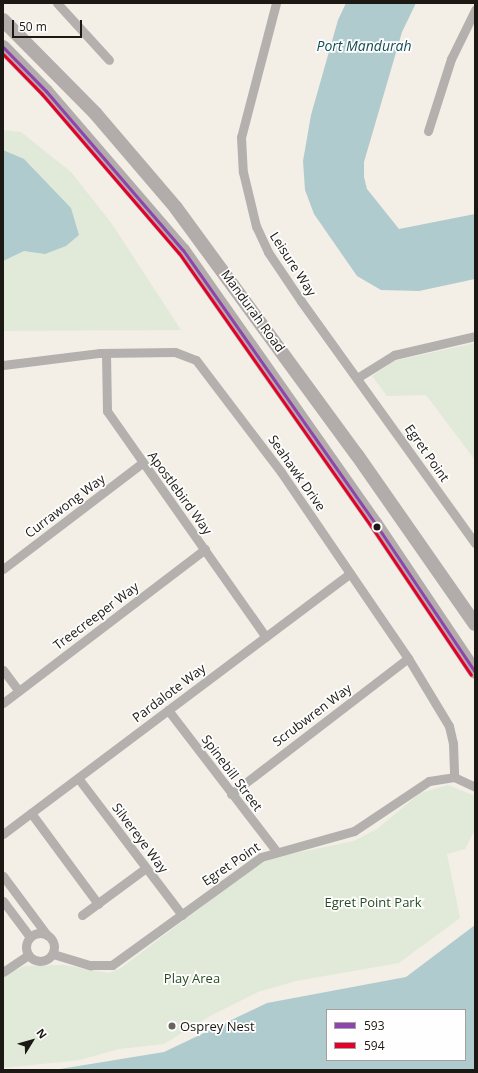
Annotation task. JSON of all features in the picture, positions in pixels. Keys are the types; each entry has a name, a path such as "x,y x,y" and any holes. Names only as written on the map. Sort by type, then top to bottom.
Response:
{"highway":[{"name":"Mandurah Road","path":"3,20 95,113 176,208 348,442 475,624"},
{"name":"Mandurah Road","path":"3,47 46,91 183,250 375,523 475,672"}],"street":[{"name":"Leisure Way","path":"276,3 241,137 243,172 256,226 268,252 357,378"},
{"path":"62,5 109,60"},
{"path":"428,130 451,58 475,10"},
{"path":"357,378 394,355 475,336"},
{"name":"Seahawk Drive","path":"3,365 106,353 175,352 196,360 282,472 408,658 452,736 454,777"},
{"name":"Apostlebird Way","path":"106,353 107,411 142,463 205,548 266,637"},
{"name":"Egret Point","path":"357,378 475,543"},
{"name":"Currawong Way","path":"3,569 142,463"},
{"name":"Treecreeper Way","path":"3,703 205,548"},
{"name":"Pardalote Way","path":"3,834 350,573"},
{"name":"Scrubwren Way","path":"231,794 408,658"},
{"path":"3,670 19,691"},
{"name":"Spinebill Street","path":"168,710 231,794 276,850"},
{"path":"454,777 475,787"},
{"name":"Egret Point","path":"53,954 90,965 112,965 248,865 276,850 354,831 414,788 429,781 454,777"},
{"name":"Silvereye Way","path":"78,778 182,915"},
{"path":"31,813 98,904"},
{"path":"82,915 146,868"},
{"path":"3,876 48,935 54,943 53,954 41,962 28,955 26,949 30,937 35,934 48,935"},
{"path":"3,901 30,937"},
{"path":"3,972 28,955"}],"green space":[{"path":"3,130 21,132 71,172 112,224 181,330 3,331"},
{"path":"475,343 475,460 426,395 387,396 372,376 394,361"},
{"name":"Egret Point Park","path":"448,785 475,796 475,830 465,849 447,854 460,918 399,963 296,981 258,992 210,1016 164,1044 119,1049 80,1060 3,1068 3,976 7,973 25,966 64,965 109,973 121,968 254,867 276,857 354,841 377,829 420,793"}],"water":[{"name":"Port Mandurah","path":"346,3 416,3 402,32 364,162 364,177 367,189 399,229 475,214 475,279 419,291 381,290 357,276 314,214 305,190 303,161 311,115 338,20"},
{"path":"3,150 24,159 71,208 79,235 66,246 45,254 24,251 3,261"},
{"path":"475,925 475,1070 54,1070 164,1052 267,1003 406,977"}],"transit line":[{"name":"593","path":"3,47 46,91 183,250 375,523 475,672"},
{"name":"594","path":"3,54 42,94 179,253 371,526 471,675"}],"place":[{"name":"Osprey Nest","path":"172,1026"}],"park label":[{"name":"Play Area","path":"192,978"}]}
